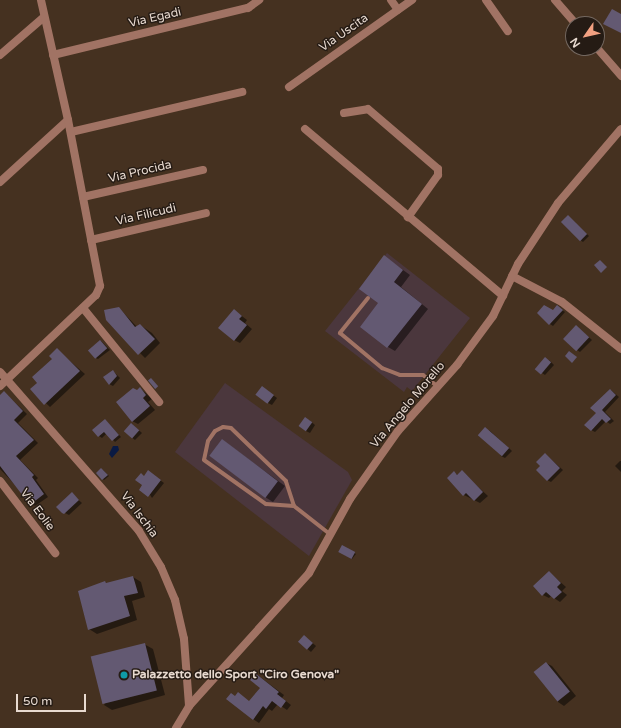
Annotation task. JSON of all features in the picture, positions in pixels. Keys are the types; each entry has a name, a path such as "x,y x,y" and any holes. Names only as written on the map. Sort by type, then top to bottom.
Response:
{"street":[{"path":"0,386 96,295 100,286 68,120 41,0"},
{"name":"Via Egadi","path":"53,55 248,8 259,0"},
{"path":"391,0 398,10"},
{"name":"Via Uscita","path":"290,87 412,0"},
{"path":"486,0 508,31"},
{"path":"555,0 569,16"},
{"path":"0,55 44,17"},
{"path":"604,56 621,76"},
{"path":"70,132 242,92"},
{"path":"344,113 368,110 435,164 438,176 408,217"},
{"path":"0,182 68,120"},
{"path":"305,129 503,296"},
{"name":"Via Angelo Morello","path":"176,728 189,706 309,574 332,535 350,499 394,437 493,316 512,276 562,198 621,129"},
{"name":"Via Procida","path":"83,197 203,170"},
{"name":"Via Filicudi","path":"91,240 206,213"},
{"path":"512,276 562,302 621,349"},
{"path":"83,308 159,402"},
{"name":"Via Ischia","path":"0,372 134,525 161,568 175,600 184,638 189,706"},
{"name":"Via Eolie","path":"0,481 55,553"}],"lane":[{"path":"368,298 340,333 382,368 400,375 422,375 437,386"},
{"path":"294,506 286,481 231,428 223,427 215,431 208,442 204,460 266,504 294,506 332,535"}],"shaded area":[{"path":"387,253 470,318 412,391 407,387 404,392 325,331"},
{"path":"225,383 348,472 352,480 309,556 175,452"}],"water":[{"path":"113,446 118,446 119,450 112,458 109,454"}],"building":[{"path":"612,9 621,14 621,33 605,25 605,21"},
{"path":"568,215 587,234 580,241 561,222"},
{"path":"384,255 403,270 394,282 422,304 387,348 360,327 378,303 359,289"},
{"path":"600,260 607,267 601,273 594,265"},
{"path":"544,305 553,310 557,305 563,310 549,325 537,313"},
{"path":"119,307 135,327 140,324 155,339 138,355 106,320 104,310"},
{"path":"234,309 242,316 239,319 247,325 234,341 218,328"},
{"path":"576,325 589,337 576,351 563,339"},
{"path":"100,340 107,348 95,359 88,350"},
{"path":"57,348 80,371 44,405 30,389 37,383 32,377 52,359 49,356"},
{"path":"569,351 577,357 572,363 565,356"},
{"path":"545,357 551,362 541,374 535,369"},
{"path":"113,370 117,376 109,385 103,377"},
{"path":"151,378 158,386 155,389 148,381"},
{"path":"262,386 274,395 267,404 255,395"},
{"path":"140,387 146,395 143,398 150,406 132,422 116,402 133,388 137,390"},
{"path":"610,389 616,395 602,410 611,419 606,423 602,419 591,431 584,425 596,413 590,408"},
{"path":"4,391 23,411 14,420 34,440 16,456 34,475 32,477 44,494 30,505 0,466 0,395"},
{"path":"305,417 312,422 306,431 299,426"},
{"path":"105,419 119,435 112,441 104,432 98,437 92,430"},
{"path":"131,423 139,430 132,439 124,431"},
{"path":"485,427 509,448 502,456 478,435"},
{"path":"222,439 278,481 265,498 209,456"},
{"path":"545,453 560,468 547,481 536,470 540,466 536,462"},
{"path":"101,468 108,475 102,480 96,473"},
{"path":"148,470 161,480 148,497 139,490 142,485 135,480 141,473 144,476"},
{"path":"462,470 483,492 474,501 466,493 463,496 447,478 454,471 457,475"},
{"path":"72,492 79,500 64,514 56,507"},
{"path":"342,545 355,552 351,559 338,552"},
{"path":"549,571 561,583 557,587 562,592 554,599 546,592 542,596 533,586"},
{"path":"133,576 138,593 124,596 130,616 88,630 78,591 105,581 106,583"},
{"path":"304,635 313,643 307,650 298,642"},
{"name":"Palazzetto dello Sport \"Ciro Genova\"","path":"145,643 157,691 103,704 91,657"},
{"path":"546,662 570,692 557,702 534,672"},
{"path":"255,673 279,692 277,694 286,701 281,708 272,701 266,709 263,706 253,720 226,699 231,693 235,696 238,692 249,701 260,688 250,680"}],"place":[{"name":"Palazzetto dello Sport \"Ciro Genova\"","path":"124,675"}]}
